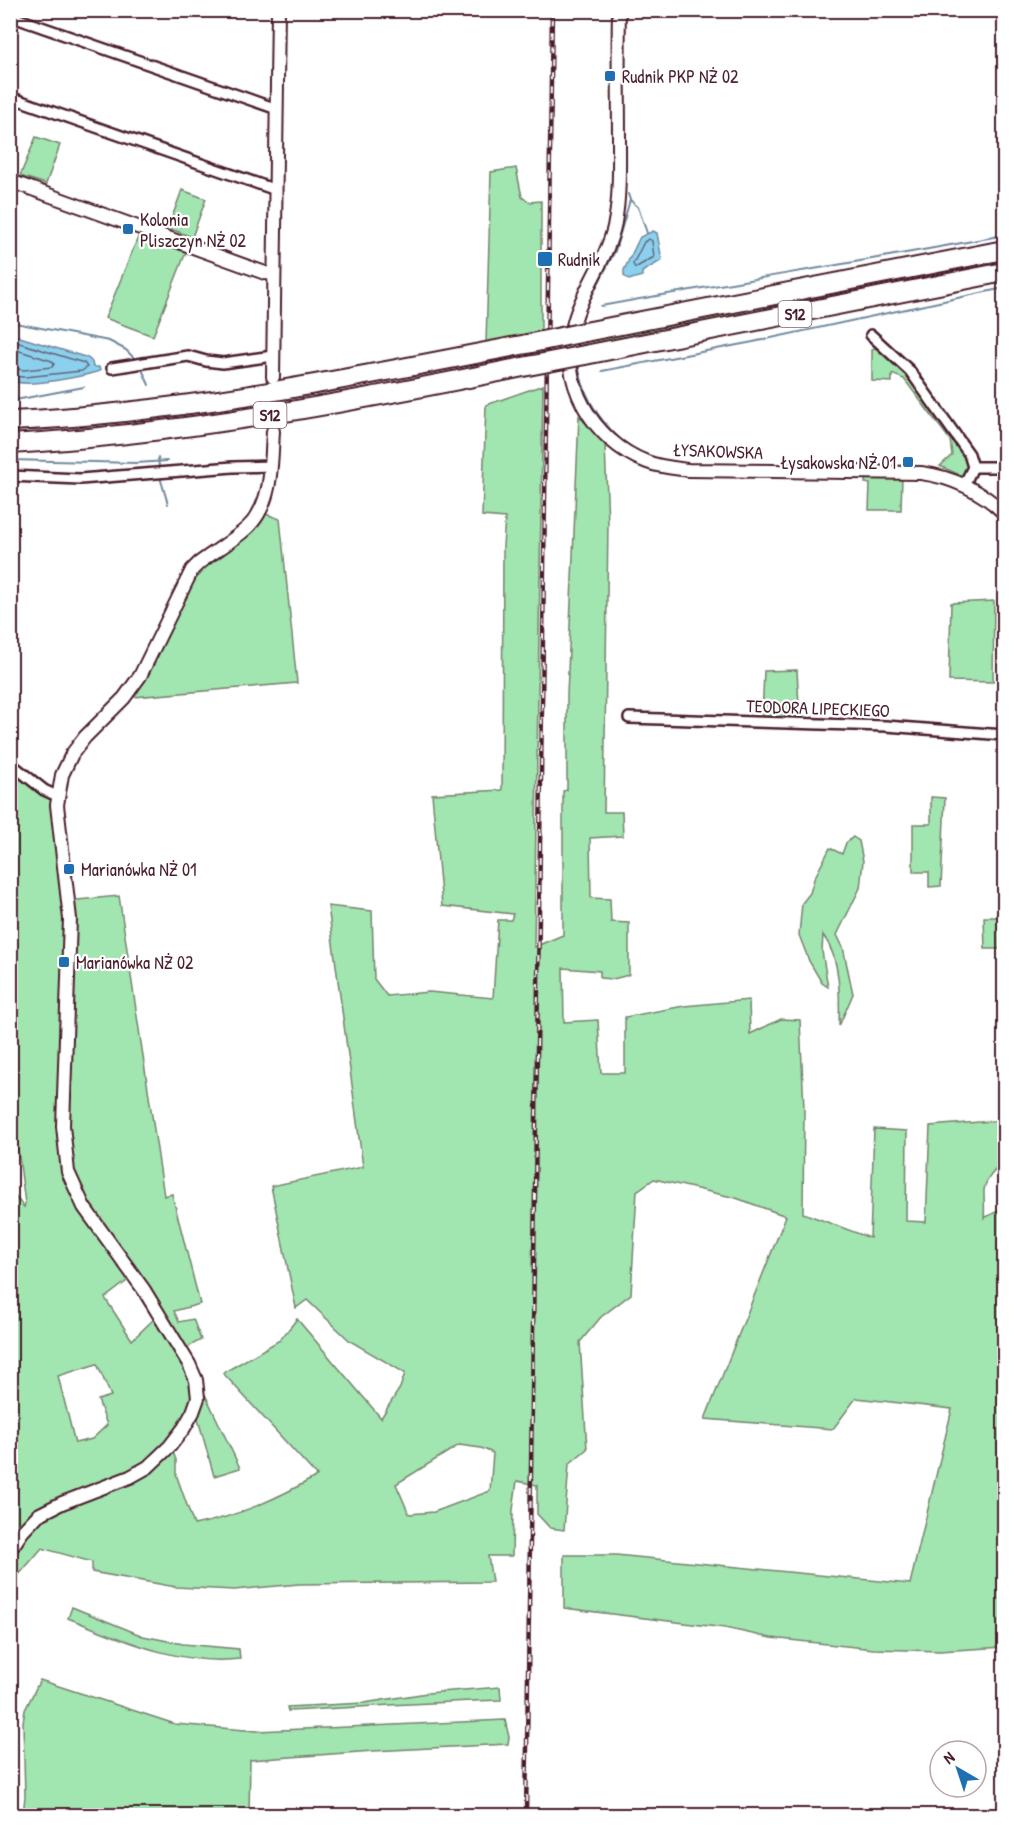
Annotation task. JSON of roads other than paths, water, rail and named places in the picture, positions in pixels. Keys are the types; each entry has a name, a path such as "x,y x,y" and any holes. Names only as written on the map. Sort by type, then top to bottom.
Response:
{"highway":[{"name":"S12","path":"10,421 134,411 248,396 1005,250"},
{"name":"S12","path":"10,444 142,433 323,406 1005,272"}],"street":[{"path":"273,377 278,10"},
{"name":"ŁYSAKOWSKA","path":"619,10 617,212 611,239 576,313 570,349 574,382 581,403 592,421 610,440 639,459 673,468 911,472 938,476 964,485 984,496 1005,513"},
{"path":"10,16 277,109"},
{"path":"10,97 276,190"},
{"path":"10,181 260,271 274,274"},
{"path":"871,335 910,371 969,454 973,467 964,485"},
{"path":"112,368 188,356 206,362 223,363 273,356"},
{"path":"10,1550 32,1521 45,1511 130,1477 148,1467 170,1446 184,1428 195,1407 198,1394 196,1380 189,1364 144,1290 84,1207 68,1172 63,1126 70,919 58,829 57,796 64,770 75,749 124,698 140,676 192,570 256,518 266,496 273,431"},
{"path":"10,476 80,479 233,466 271,466"},
{"path":"973,467 1005,467"},
{"name":"TEODORA LIPECKIEGO","path":"629,718 886,726 1005,735"},
{"path":"10,763 51,795 57,796"}],"water":[{"path":"653,231 657,233 662,260 642,272 642,276 629,280 624,276 624,270 640,237"},
{"path":"10,334 88,358 93,367 99,367 100,371 41,382 28,383 11,380"}],"waterway":[{"path":"628,194 630,200 638,207 647,233"},
{"path":"580,325 585,309 615,251 630,200"},
{"path":"601,306 1004,235"},
{"path":"602,371 753,342 1004,288"},
{"path":"10,322 109,341 126,350 135,359"},
{"path":"578,363 587,395 597,413 619,438"},
{"path":"141,367 149,385"},
{"path":"10,401 84,387"},
{"path":"158,457 159,467"},
{"path":"10,460 136,463 167,461"},
{"path":"160,477 168,504"}],"tunnel":[{"path":"273,384 273,431"}],"railway":[{"path":"526,1816 552,10"}],"place":[{"name":"Rudnik PKP NŻ 02","path":"610,76"},
{"name":"Kolonia Pliszczyn NŻ 02","path":"128,229"},
{"name":"Rudnik","path":"545,259"},
{"name":"Łysakowska NŻ 01","path":"908,462"},
{"name":"Marianówka NŻ 01","path":"69,869"},
{"name":"Marianówka NŻ 02","path":"64,962"}]}
